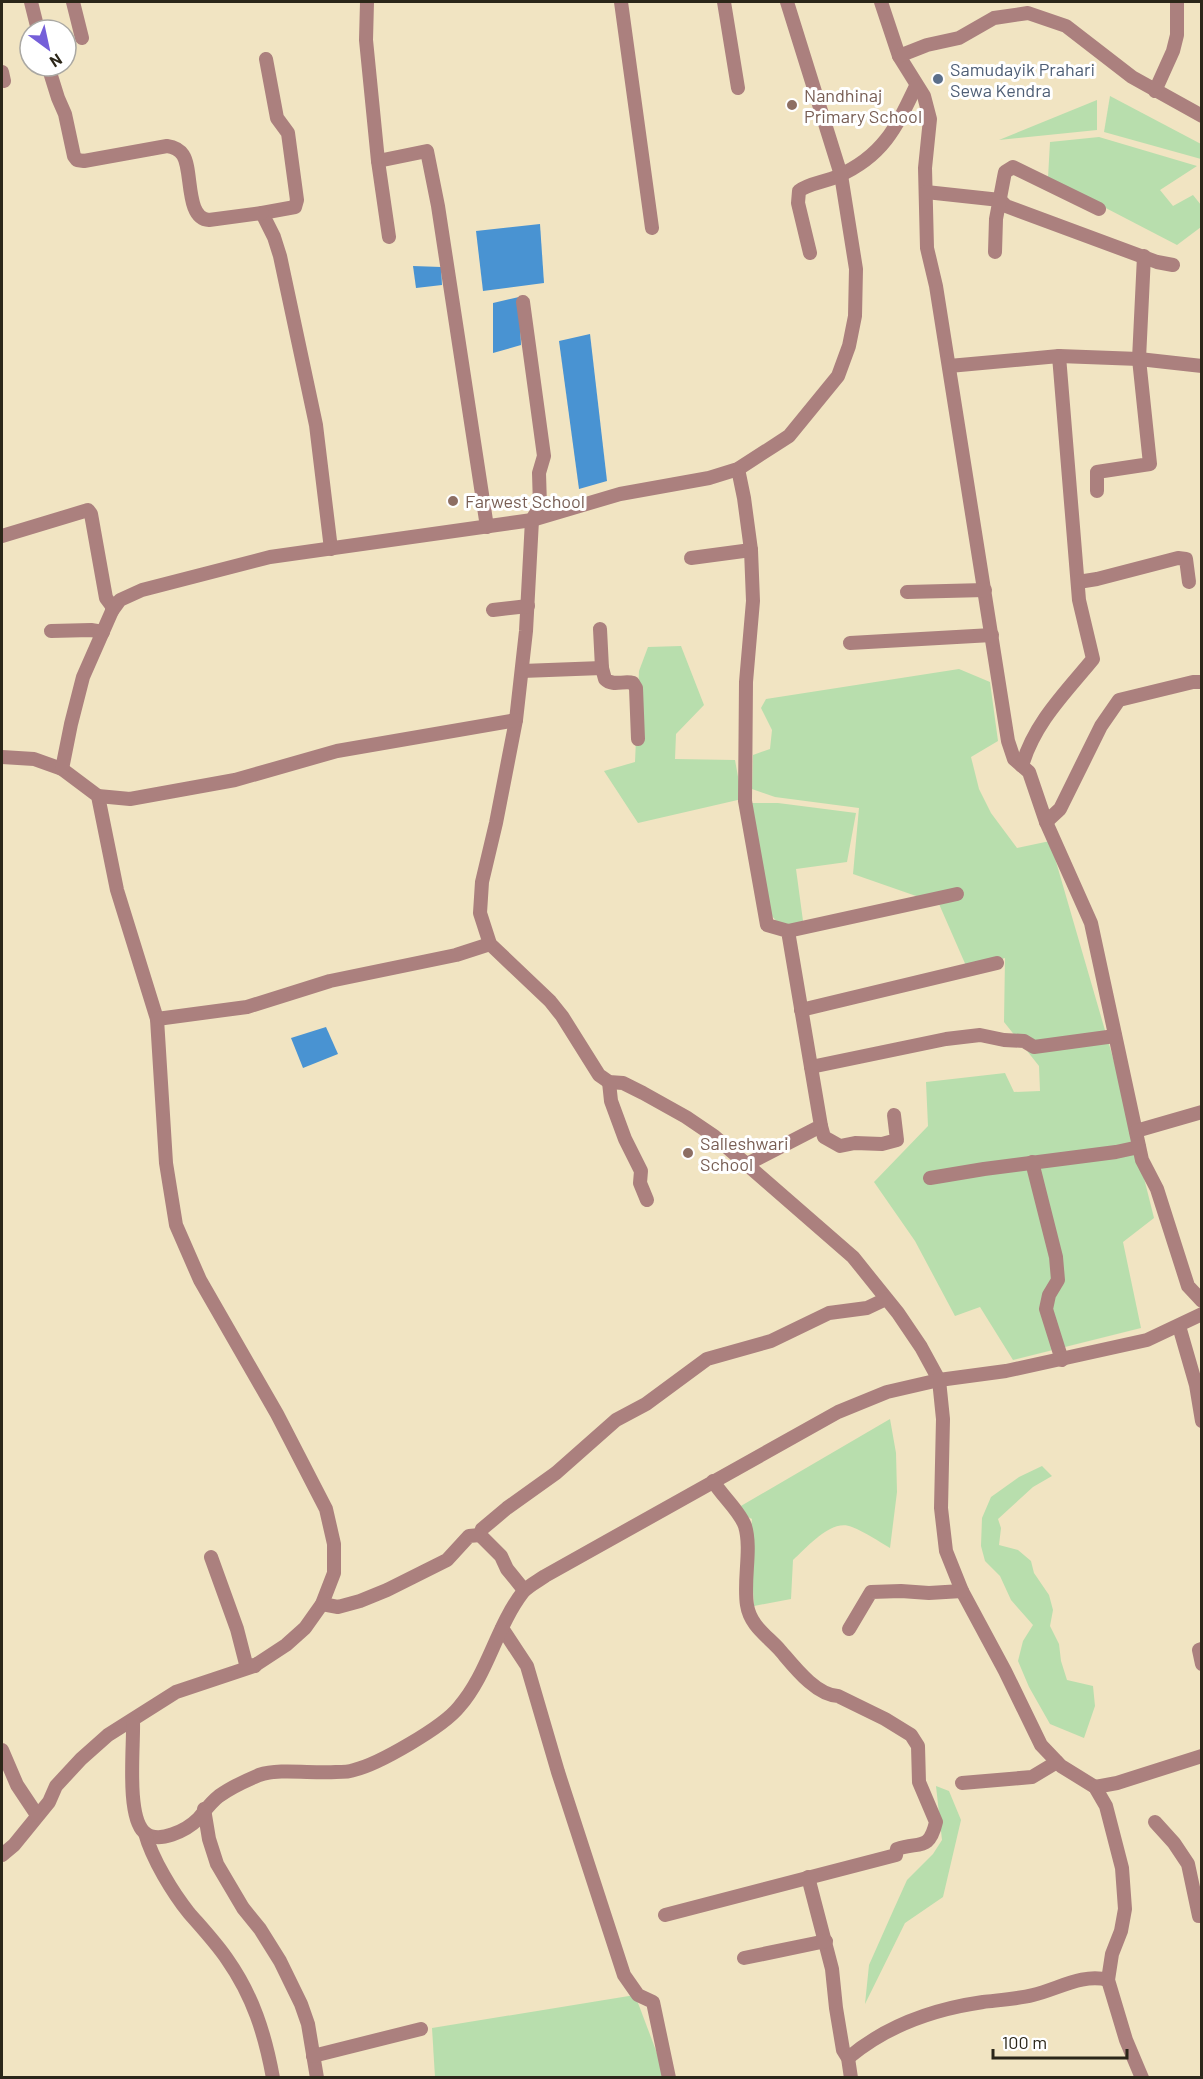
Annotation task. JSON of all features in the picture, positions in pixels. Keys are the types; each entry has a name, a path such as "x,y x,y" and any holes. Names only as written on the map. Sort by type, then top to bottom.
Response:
{"street":[{"path":"31,2 35,18"},
{"path":"73,2 82,38"},
{"path":"367,2 366,40 378,161 389,237"},
{"path":"621,2 652,228"},
{"path":"724,2 738,88"},
{"path":"62,769 70,724 83,677 112,611 120,600 142,590 270,557 532,520 620,494 709,478 738,469 789,436 838,376 849,346 855,316 856,269 841,175 787,2"},
{"path":"881,2 899,56 924,96 930,119 924,168 927,248 936,286 1008,741 1014,759 1029,772 1046,822 1091,923 1142,1160 1156,1189 1188,1286 1202,1301"},
{"path":"1155,91 1178,35 1177,2"},
{"path":"899,56 927,45 959,38 994,18 1028,13 1066,26 1132,77 1202,116"},
{"path":"52,78 65,114 74,156 77,160 84,161 167,146 177,148 185,158 195,210 202,220 295,207 297,200 288,133 277,118 266,59"},
{"path":"810,252 798,203 798,191 841,175 866,160 881,147 904,112 916,86"},
{"path":"378,161 424,151 429,154 487,527"},
{"path":"995,252 996,219 1005,172 1013,167 1099,209"},
{"path":"926,192 1000,200 1006,206 1173,265"},
{"path":"262,213 274,237 280,256 316,425 331,549"},
{"path":"1097,491 1097,472 1150,464 1139,359 1144,256"},
{"path":"523,302 544,456 539,473 540,506 532,520 528,606 516,720 482,882 480,913 490,944 550,1001 599,1075 609,1082 623,1083 686,1117 714,1136 853,1257 898,1313 921,1347 939,1380 943,1419 941,1508 946,1551 962,1591 1041,1745 1057,1762 1095,1787 1106,1806 1122,1868 1125,1909 1112,1954 1108,1980 1126,2040 1142,2078"},
{"path":"949,366 1059,356 1139,359 1202,366"},
{"path":"1022,766 1027,747 1042,722 1093,659 1079,600 1059,356"},
{"path":"738,469 751,550 753,601 746,682 745,801 767,925 788,931 957,894"},
{"path":"2,536 88,510 92,514 106,598 112,611"},
{"path":"691,558 751,550"},
{"path":"1078,582 1178,558 1186,559 1189,582"},
{"path":"907,592 985,590"},
{"path":"493,610 528,606"},
{"path":"600,629 602,668 607,682 628,681 636,688 638,739"},
{"path":"51,631 103,632"},
{"path":"850,643 993,635"},
{"path":"522,671 602,668"},
{"path":"1046,822 1060,809 1101,726 1119,700 1193,682 1202,682"},
{"path":"2,756 33,759 62,769 98,796 130,799 224,782 337,751 516,720"},
{"path":"2,1855 14,1845 49,1802 56,1786 108,1735 176,1692 255,1666 286,1645 305,1628 322,1604 334,1573 334,1544 326,1509 277,1414 200,1280 176,1225 166,1162 157,1019 117,890 98,796"},
{"path":"788,931 824,1137 840,1146 897,1140 894,1115"},
{"path":"157,1019 247,1007 330,981 456,955 490,944"},
{"path":"801,1010 997,963"},
{"path":"811,1067 946,1039 980,1035 1024,1041 1034,1047 1115,1036"},
{"path":"609,1082 611,1101 625,1139 641,1171 640,1183 647,1200"},
{"path":"1136,1131 1202,1112"},
{"path":"747,1164 821,1126"},
{"path":"930,1178 1139,1147"},
{"path":"1032,1162 1056,1257 1058,1280 1048,1295 1046,1309 1062,1360"},
{"path":"480,1535 482,1529 556,1473 616,1420 646,1404 707,1359 771,1341 829,1313 867,1308 885,1299"},
{"path":"145,1833 160,1837 171,1835 194,1822 204,1809 221,1795 258,1776 273,1772 355,1770 426,1735 459,1708 477,1682 502,1628 524,1590 545,1576 838,1412 887,1392 939,1380 1006,1371 1062,1360 1147,1340 1202,1314"},
{"path":"1179,1326 1196,1385 1202,1421"},
{"path":"665,1915 896,1855 897,1849 921,1846 930,1840 936,1822 919,1782 918,1746 911,1735 885,1719 838,1696 831,1696 815,1686 758,1629 747,1605 744,1524 713,1481"},
{"path":"322,1604 338,1607 387,1590 447,1560 469,1536 480,1535"},
{"path":"480,1535 501,1556 507,1569 524,1590"},
{"path":"211,1557 237,1629 246,1664 255,1666"},
{"path":"849,1629 871,1592 962,1591"},
{"path":"502,1628 527,1666 558,1772 624,1975 638,1995 653,2002 669,2078"},
{"path":"1202,1648 1199,1650 1202,1664"},
{"path":"133,1721 131,1776 139,1826 145,1833 152,1852 178,1896 228,1959 247,1990 261,2024 273,2078"},
{"path":"2,1750 17,1785 37,1815"},
{"path":"1095,1787 1117,1783 1202,1755"},
{"path":"962,1783 1032,1777 1057,1762"},
{"path":"204,1809 209,1839 217,1864 243,1908 260,1929 280,1961 301,2004 308,2024 317,2078"},
{"path":"1155,1822 1174,1843 1188,1864 1199,1916 1202,1916"},
{"path":"808,1877 832,1969 843,2050 848,2058 851,2078"},
{"path":"744,1958 826,1941"},
{"path":"848,2058 885,2032 910,2020 933,2013 982,2002 1026,1997 1084,1978 1098,1977 1108,1980"},
{"path":"313,2056 421,2029"}],"green space":[{"path":"1110,96 1201,144 1201,159 1104,132"},
{"path":"1097,100 1097,130 999,140"},
{"path":"1099,137 1197,166 1160,190 1173,206 1193,195 1201,205 1201,227 1177,245 1048,178 1050,142"},
{"path":"681,646 704,705 676,734 675,759 735,760 742,799 638,823 604,771 635,762 639,671 648,647"},
{"path":"959,669 990,682 998,741 971,757 979,789 991,813 1017,848 1050,841 1120,1082 1154,1218 1123,1242 1141,1328 1013,1360 980,1307 955,1316 915,1241 874,1182 928,1126 926,1082 1005,1073 1014,1092 1040,1091 1039,1066 1004,1022 1005,958 967,968 939,904 853,874 859,808 775,797 752,789 753,755 770,749 772,730 761,708 766,699"},
{"path":"752,803 778,803 856,813 847,862 796,869 803,921 782,927 770,914"},
{"path":"890,1419 896,1453 897,1492 890,1548 852,1527 844,1525 828,1530 793,1560 791,1599 754,1606 750,1542 752,1519 734,1510"},
{"path":"1042,1466 1052,1476 1033,1487 998,1519 1001,1528 999,1545 1018,1550 1031,1561 1034,1573 1049,1595 1053,1610 1050,1626 1059,1644 1067,1680 1093,1686 1095,1706 1084,1738 1050,1724 1029,1687 1018,1661 1023,1641 1033,1625 1011,1600 1000,1576 985,1561 981,1546 982,1518 991,1497 1019,1477"},
{"path":"936,1786 949,1791 961,1820 943,1897 905,1923 865,2004 869,1965 907,1880 933,1854 942,1840"},
{"path":"635,1995 666,2077 435,2077 432,2028"}],"water":[{"path":"540,224 544,283 483,291 476,231"},
{"path":"413,266 441,267 442,285 416,288"},
{"path":"519,297 521,345 493,353 493,303"},
{"path":"590,334 607,481 579,489 559,341"},
{"path":"326,1027 338,1054 303,1068 291,1038"}],"place":[{"name":"Samudayik Prahari Sewa Kendra","path":"938,79"},
{"name":"Nandhinaj Primary School","path":"792,105"},
{"name":"Farwest School","path":"453,501"},
{"name":"Salleshwari School","path":"688,1153"}]}
